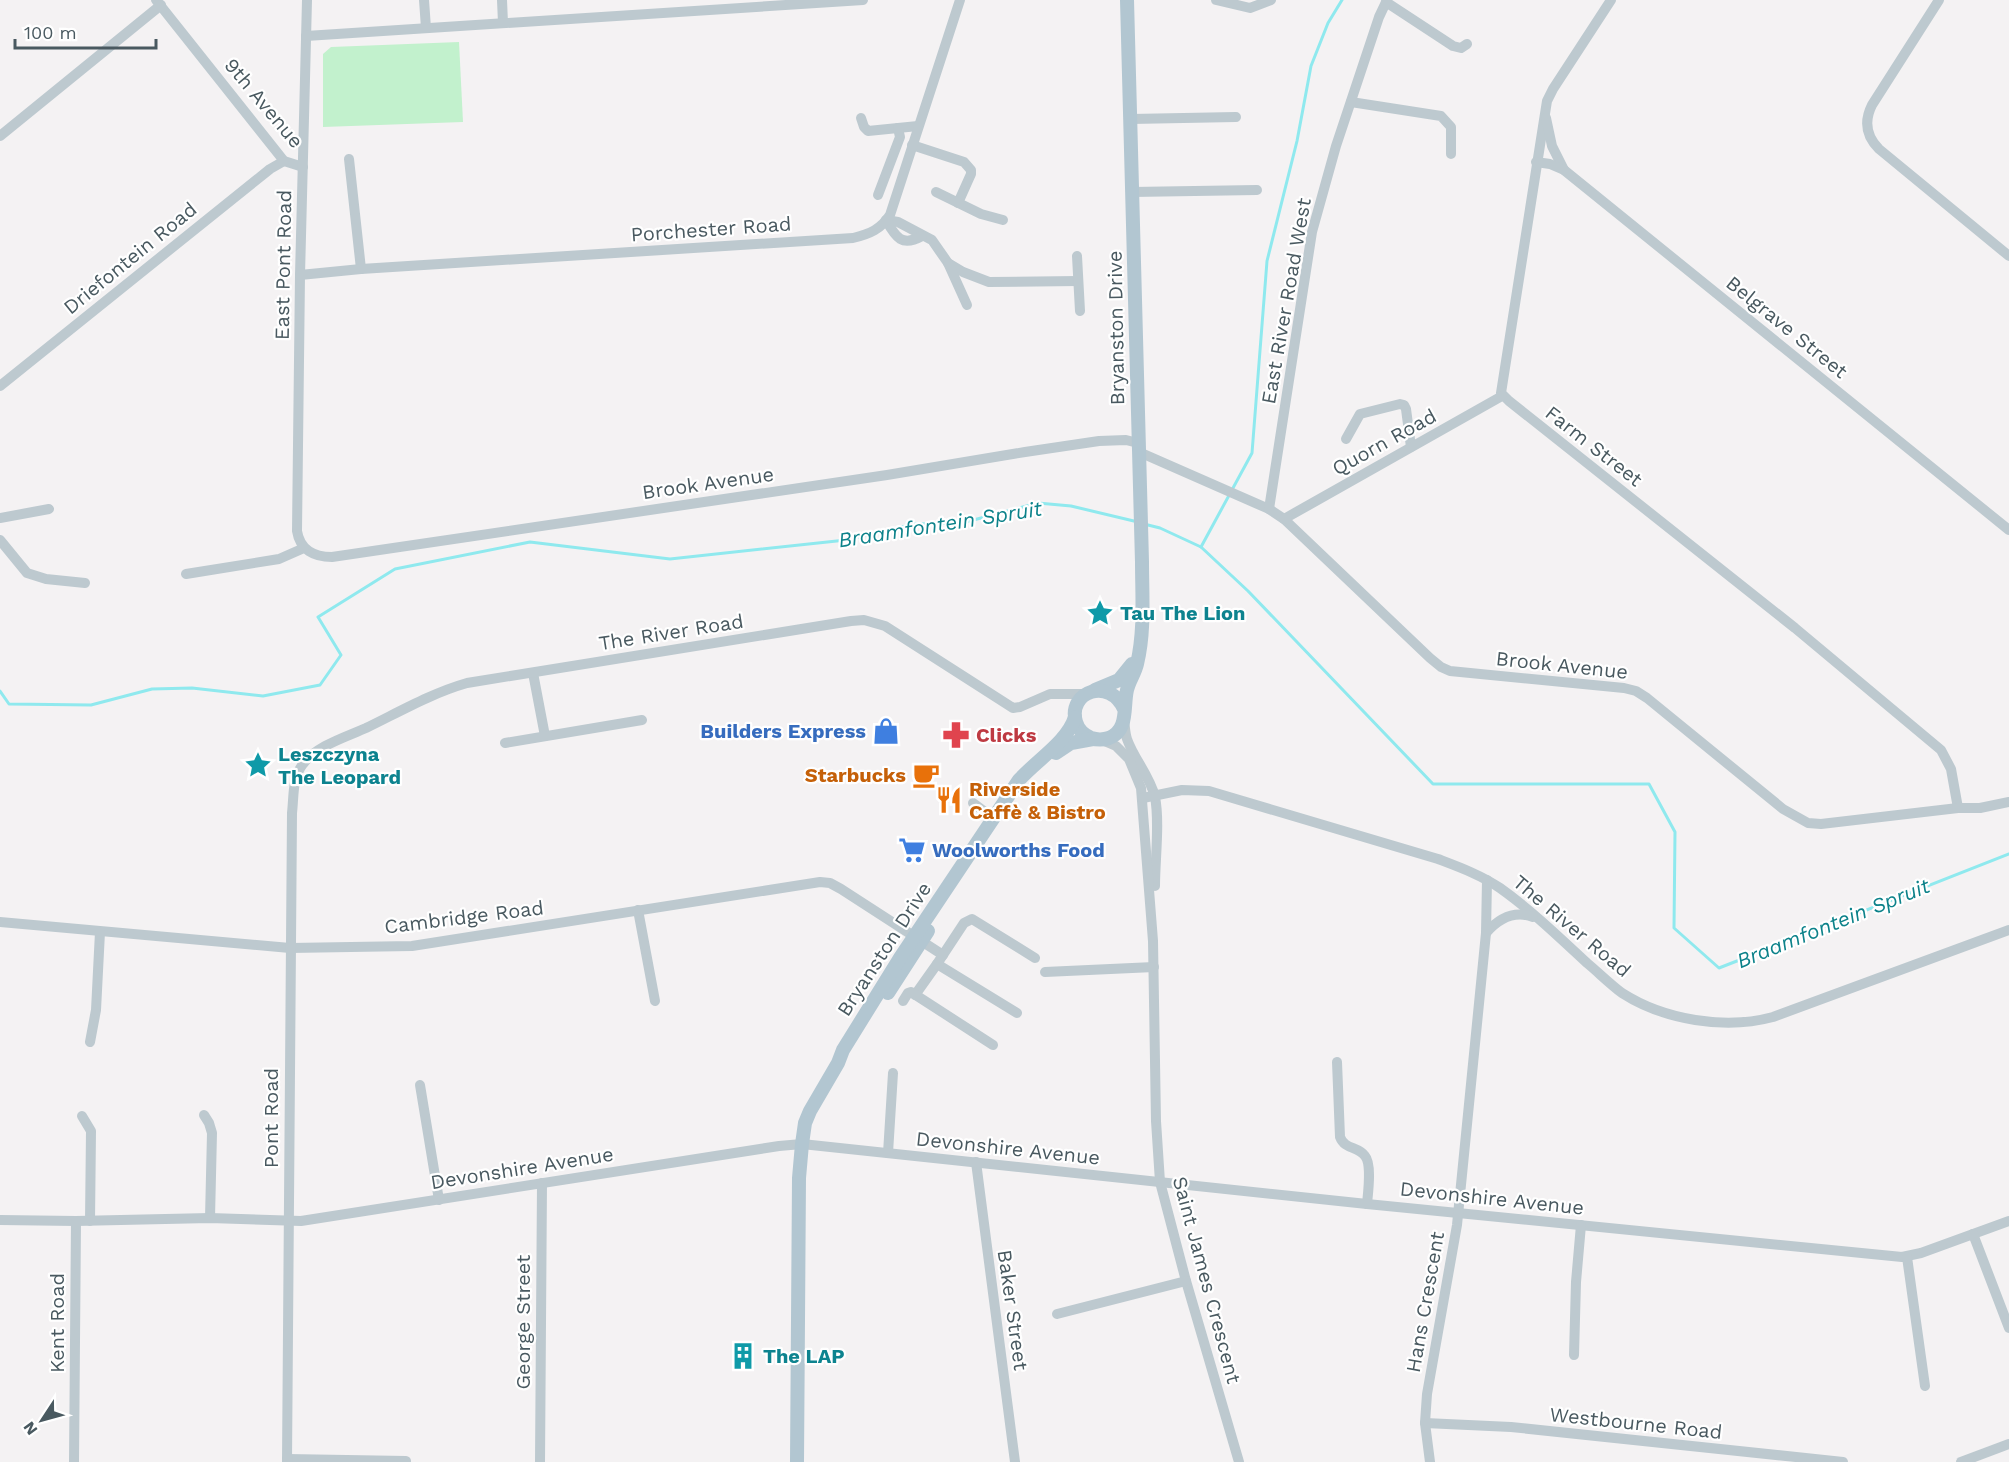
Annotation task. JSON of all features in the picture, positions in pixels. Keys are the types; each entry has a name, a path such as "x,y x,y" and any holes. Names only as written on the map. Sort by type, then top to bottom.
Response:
{"main road":[{"name":"Bryanston Drive","path":"1124,715 1126,693 1137,666 1142,625 1127,0"},
{"name":"Bryanston Drive","path":"1090,693 1119,680 1128,671 1138,654"},
{"path":"1109,692 1121,702 1124,715 1117,734 1097,739 1080,730 1075,714 1077,705 1090,693 1109,692"},
{"name":"Bryanston Drive","path":"918,938 993,818 1027,771 1067,734 1075,714"},
{"name":"Bryanston Drive","path":"797,1462 800,1178 805,1123 843,1050 1028,780 1065,746 1074,742 1097,739"}],"street":[{"name":"East Pont Road","path":"304,548 300,544 297,531 300,275 307,0"},
{"path":"424,0 426,28"},
{"path":"502,0 503,23"},
{"path":"306,36 862,0"},
{"path":"960,0 890,214 886,220 894,234 904,242 922,236 932,240 948,263 967,305"},
{"path":"1215,0 1251,8 1271,0"},
{"path":"1502,396 1501,390 1545,109 1553,89 1611,0"},
{"path":"1939,0 1872,105 1867,118 1868,133 1879,149 2009,256"},
{"path":"1387,1 1453,46 1461,48 1467,44"},
{"name":"East River Road West","path":"1269,509 1312,232 1351,102 1387,1"},
{"path":"0,136 158,3"},
{"name":"9th Avenue","path":"158,3 284,160 303,166"},
{"path":"1351,102 1441,116 1451,127 1451,154"},
{"path":"1545,109 1551,142 1564,170"},
{"path":"1131,119 1236,117"},
{"path":"861,118 868,131 918,126"},
{"path":"878,195 900,137 898,128"},
{"path":"912,145 964,162 968,167 970,174 958,203"},
{"path":"349,159 361,269"},
{"name":"Driefontein Road","path":"0,386 284,160"},
{"name":"Belgrave Street","path":"1536,162 1550,164 1564,170 2009,530"},
{"path":"1132,192 1257,190"},
{"path":"936,192 981,214 1003,220"},
{"name":"Porchester Road","path":"300,275 361,269 854,238 870,234 886,220"},
{"path":"1077,256 1080,311"},
{"path":"948,263 977,278 993,283 1078,281"},
{"name":"Quorn Road","path":"1284,519 1502,396"},
{"name":"Farm Street","path":"1502,396 1795,628 1941,750 1949,763 1958,808"},
{"path":"1346,439 1360,414 1400,404 1406,409 1412,447"},
{"name":"Brook Avenue","path":"304,548 316,556 332,557 887,475 1025,452 1119,440 1139,447 1217,487 1269,509 1284,519 1430,658 1445,669 1636,691 1783,809 1808,823 1821,825 1958,808 1980,808 2009,802"},
{"path":"0,518 49,509"},
{"path":"0,540 27,573 46,579 85,583"},
{"path":"186,574 279,559 304,548"},
{"name":"The River Road","path":"297,775 306,760 325,747 437,693 467,683 864,620 885,626 1013,708 1050,694 1090,693"},
{"path":"533,673 544,736"},
{"path":"1050,694 1061,699 1075,714"},
{"name":"Saint James Crescent","path":"1124,715 1128,742 1155,795 1157,809 1152,925"},
{"path":"505,743 642,720"},
{"name":"Saint James Crescent","path":"1097,739 1116,746 1129,759 1138,778 1143,798 1154,967 1156,1121 1160,1182 1186,1281 1239,1462"},
{"name":"Pont Road","path":"287,1460 290,948 292,813 297,775"},
{"name":"The River Road","path":"1143,798 1182,790 1209,791 1438,859 1487,880 1539,919 1623,993 1659,1010 1708,1023 1749,1023 1773,1017 2009,930"},
{"path":"973,803 993,818"},
{"name":"Hans Crescent","path":"1430,1462 1425,1423 1427,1394 1459,1213 1486,933 1487,880"},
{"name":"Cambridge Road","path":"0,922 290,948 412,945 820,882 830,883 841,889 918,938 940,959 1017,1013"},
{"path":"638,910 655,1001"},
{"path":"1486,933 1499,921 1511,915 1525,914 1539,919"},
{"path":"915,995 963,923 972,919 1035,958"},
{"path":"90,1042 96,1010 100,932"},
{"path":"1045,972 1154,967"},
{"path":"903,1001 910,993 915,995 993,1044"},
{"path":"1337,1062 1340,1137 1346,1146 1360,1152 1368,1161 1367,1204"},
{"path":"888,1153 893,1073"},
{"path":"420,1085 439,1200"},
{"path":"204,1115 212,1133 210,1218"},
{"path":"82,1116 91,1131 90,1221"},
{"name":"Devonshire Avenue","path":"0,1220 90,1221 210,1218 288,1221 316,1219 802,1144 1581,1226 1907,1257 2009,1221"},
{"name":"Baker Street","path":"976,1162 1015,1462"},
{"name":"George Street","path":"540,1462 542,1183"},
{"name":"Kent Road","path":"74,1462 76,1221"},
{"path":"1574,1355 1576,1282 1581,1226"},
{"path":"1973,1234 2009,1328"},
{"path":"1907,1257 1925,1386"},
{"path":"1057,1314 1186,1281"},
{"name":"Westbourne Road","path":"1425,1423 1511,1427 1843,1462"},
{"path":"1961,1462 2009,1444"},
{"path":"287,1460 406,1461"}],"green space":[{"path":"459,42 463,122 323,127 323,54 331,47"}],"waterway":[{"path":"1201,547 1252,453 1267,261 1297,141 1311,66 1328,23 1342,0"},
{"name":"Braamfontein Spruit","path":"0,691 9,704 91,705 152,689 192,688 263,696 320,685 341,655 318,617 395,569 530,542 670,559 846,540 915,524 962,523 1038,503 1071,506 1138,522"},
{"name":"Braamfontein Spruit","path":"1144,524 1160,528 1201,547 1248,591 1433,784 1649,784 1675,832 1674,928 1719,968 2009,854"}],"place":[{"name":"Tau The Lion","path":"1100,613"},
{"name":"Builders Express","path":"886,731"},
{"name":"Clicks","path":"956,735"},
{"name":"Leszczyna The Leopard","path":"258,765"},
{"name":"Starbucks","path":"926,775"},
{"name":"Riverside Caffè & Bistro","path":"949,800"},
{"name":"Woolworths Food","path":"912,850"},
{"name":"The LAP","path":"743,1356"}]}
